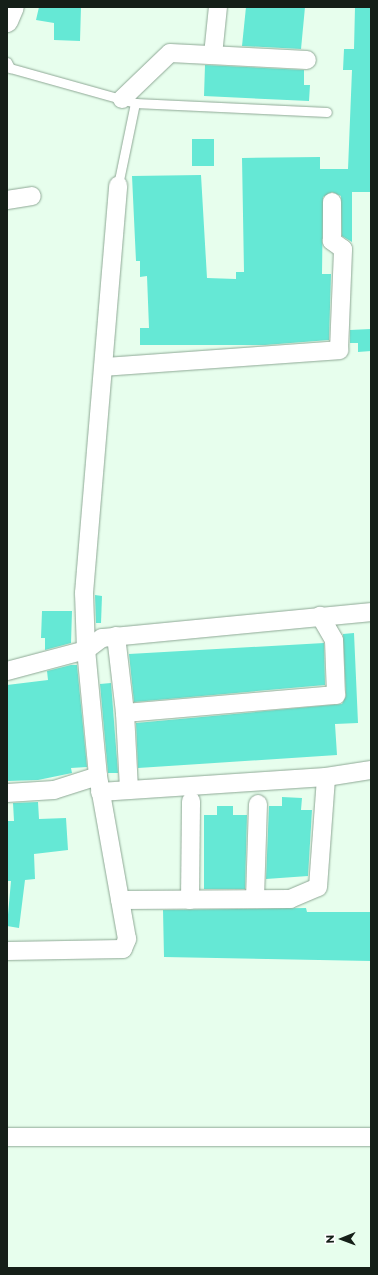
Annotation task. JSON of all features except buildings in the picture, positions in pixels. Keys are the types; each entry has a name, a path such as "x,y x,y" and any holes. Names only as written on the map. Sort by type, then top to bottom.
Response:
{"main road":[{"path":"7,21 13,7"}],"street":[{"path":"213,56 218,7"},
{"path":"128,101 170,53 307,60"},
{"path":"7,951 123,949 127,939 99,784 86,650 84,593 118,185"},
{"path":"7,200 32,196"},
{"path":"104,367 339,350 344,249 332,242 332,202"},
{"path":"7,671 86,650 102,638 371,612"},
{"path":"125,713 336,695 334,640 320,616"},
{"path":"116,636 125,713 129,790"},
{"path":"7,793 54,790 99,784 129,790 326,776 371,770"},
{"path":"120,900 290,898 318,887 326,776"},
{"path":"190,900 191,801"},
{"path":"255,899 258,804"},
{"path":"7,1137 371,1137"}],"lane":[{"path":"7,62 10,68 128,101 327,112"},
{"path":"118,185 128,101"}]}
